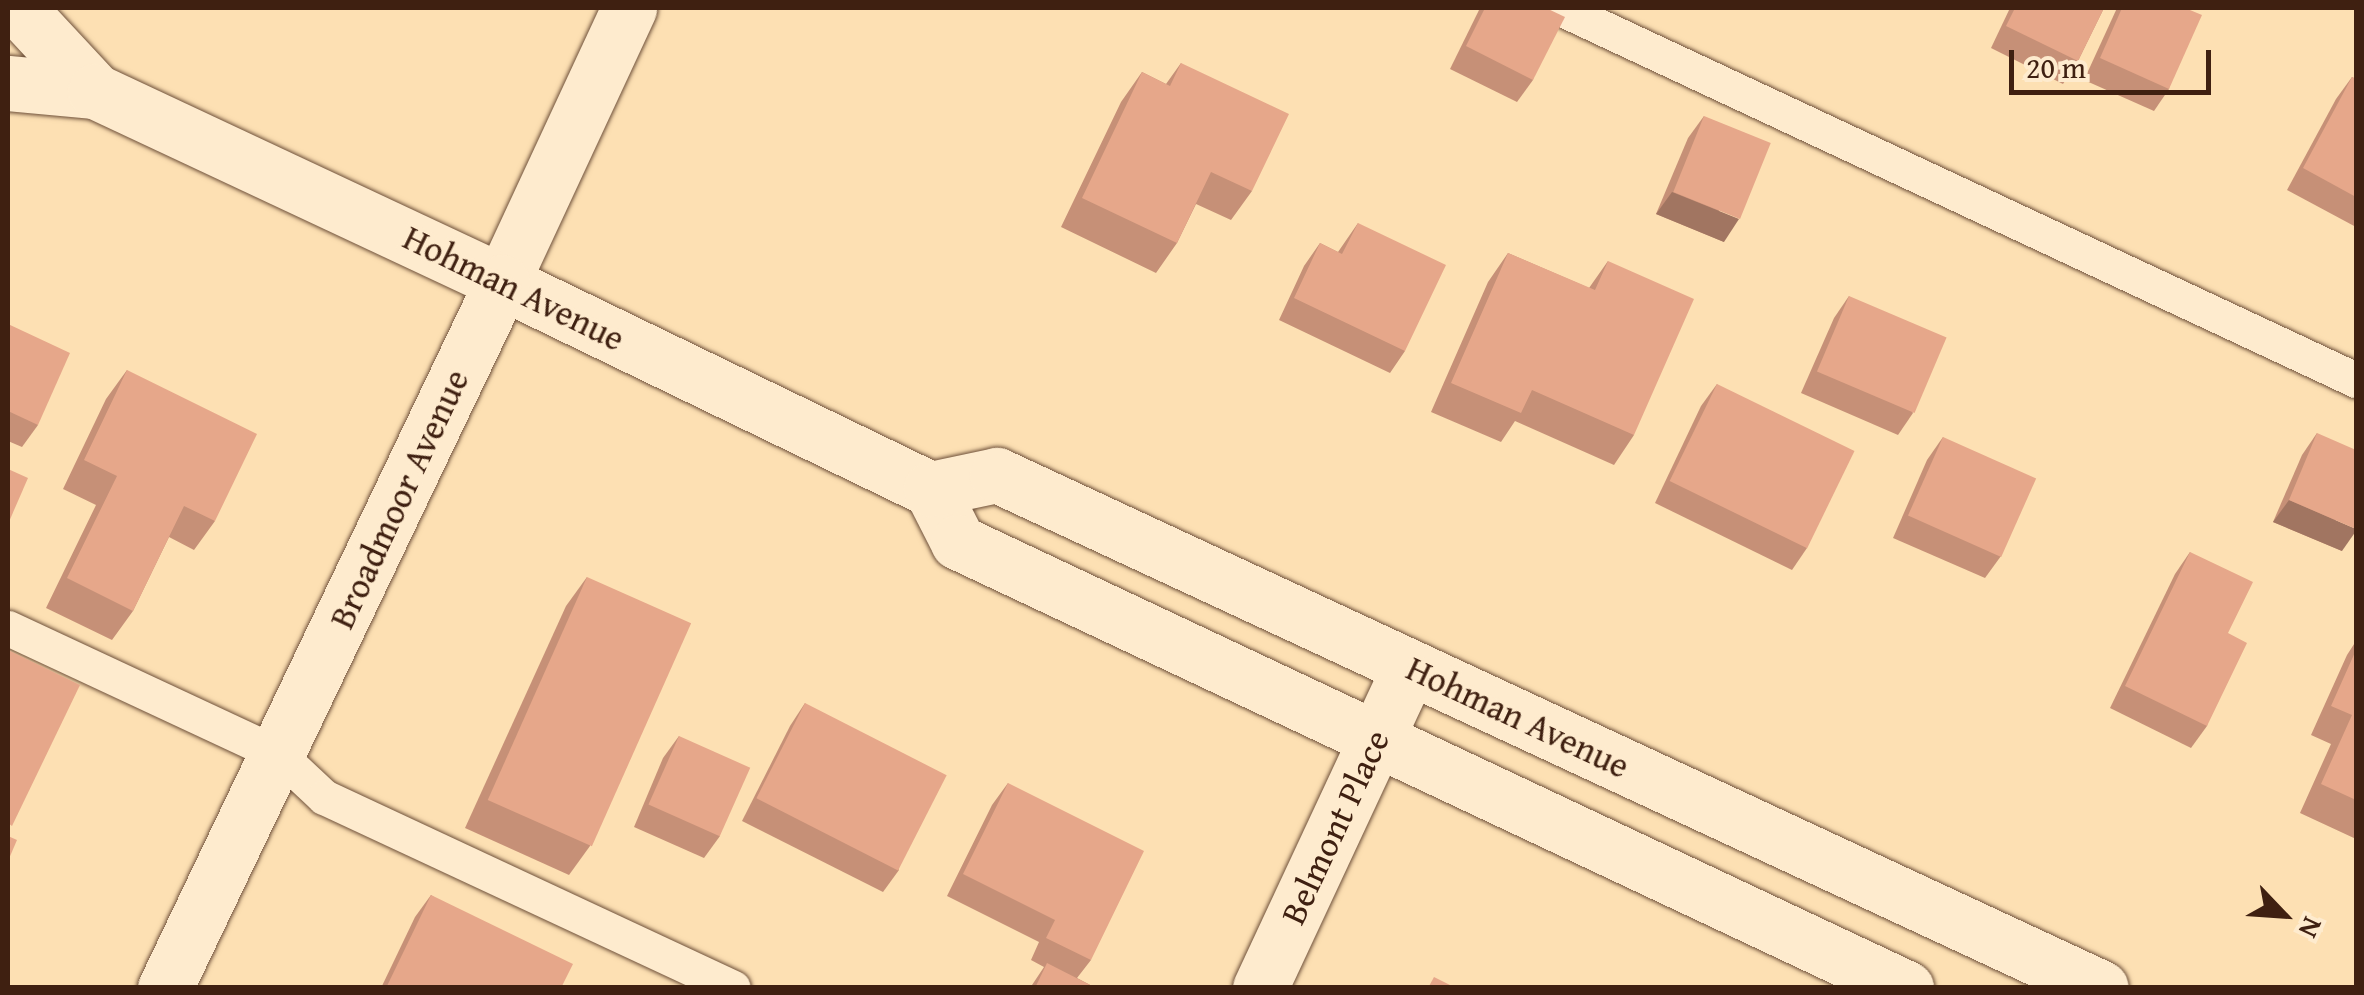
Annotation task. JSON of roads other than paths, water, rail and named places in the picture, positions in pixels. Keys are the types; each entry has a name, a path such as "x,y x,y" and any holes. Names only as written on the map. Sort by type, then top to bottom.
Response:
{"main road":[{"name":"Hohman Avenue","path":"18,8 94,91"},
{"name":"Broadmoor Avenue","path":"165,988 502,282 628,8"},
{"name":"Hohman Avenue","path":"8,83 94,91 931,489 996,475 2102,988"},
{"path":"931,489 958,542 1906,988"},
{"name":"Belmont Place","path":"1260,988 1410,668"}],"lane":[{"path":"1560,8 2356,380"},
{"path":"8,628 278,754 324,797 721,985"}]}
